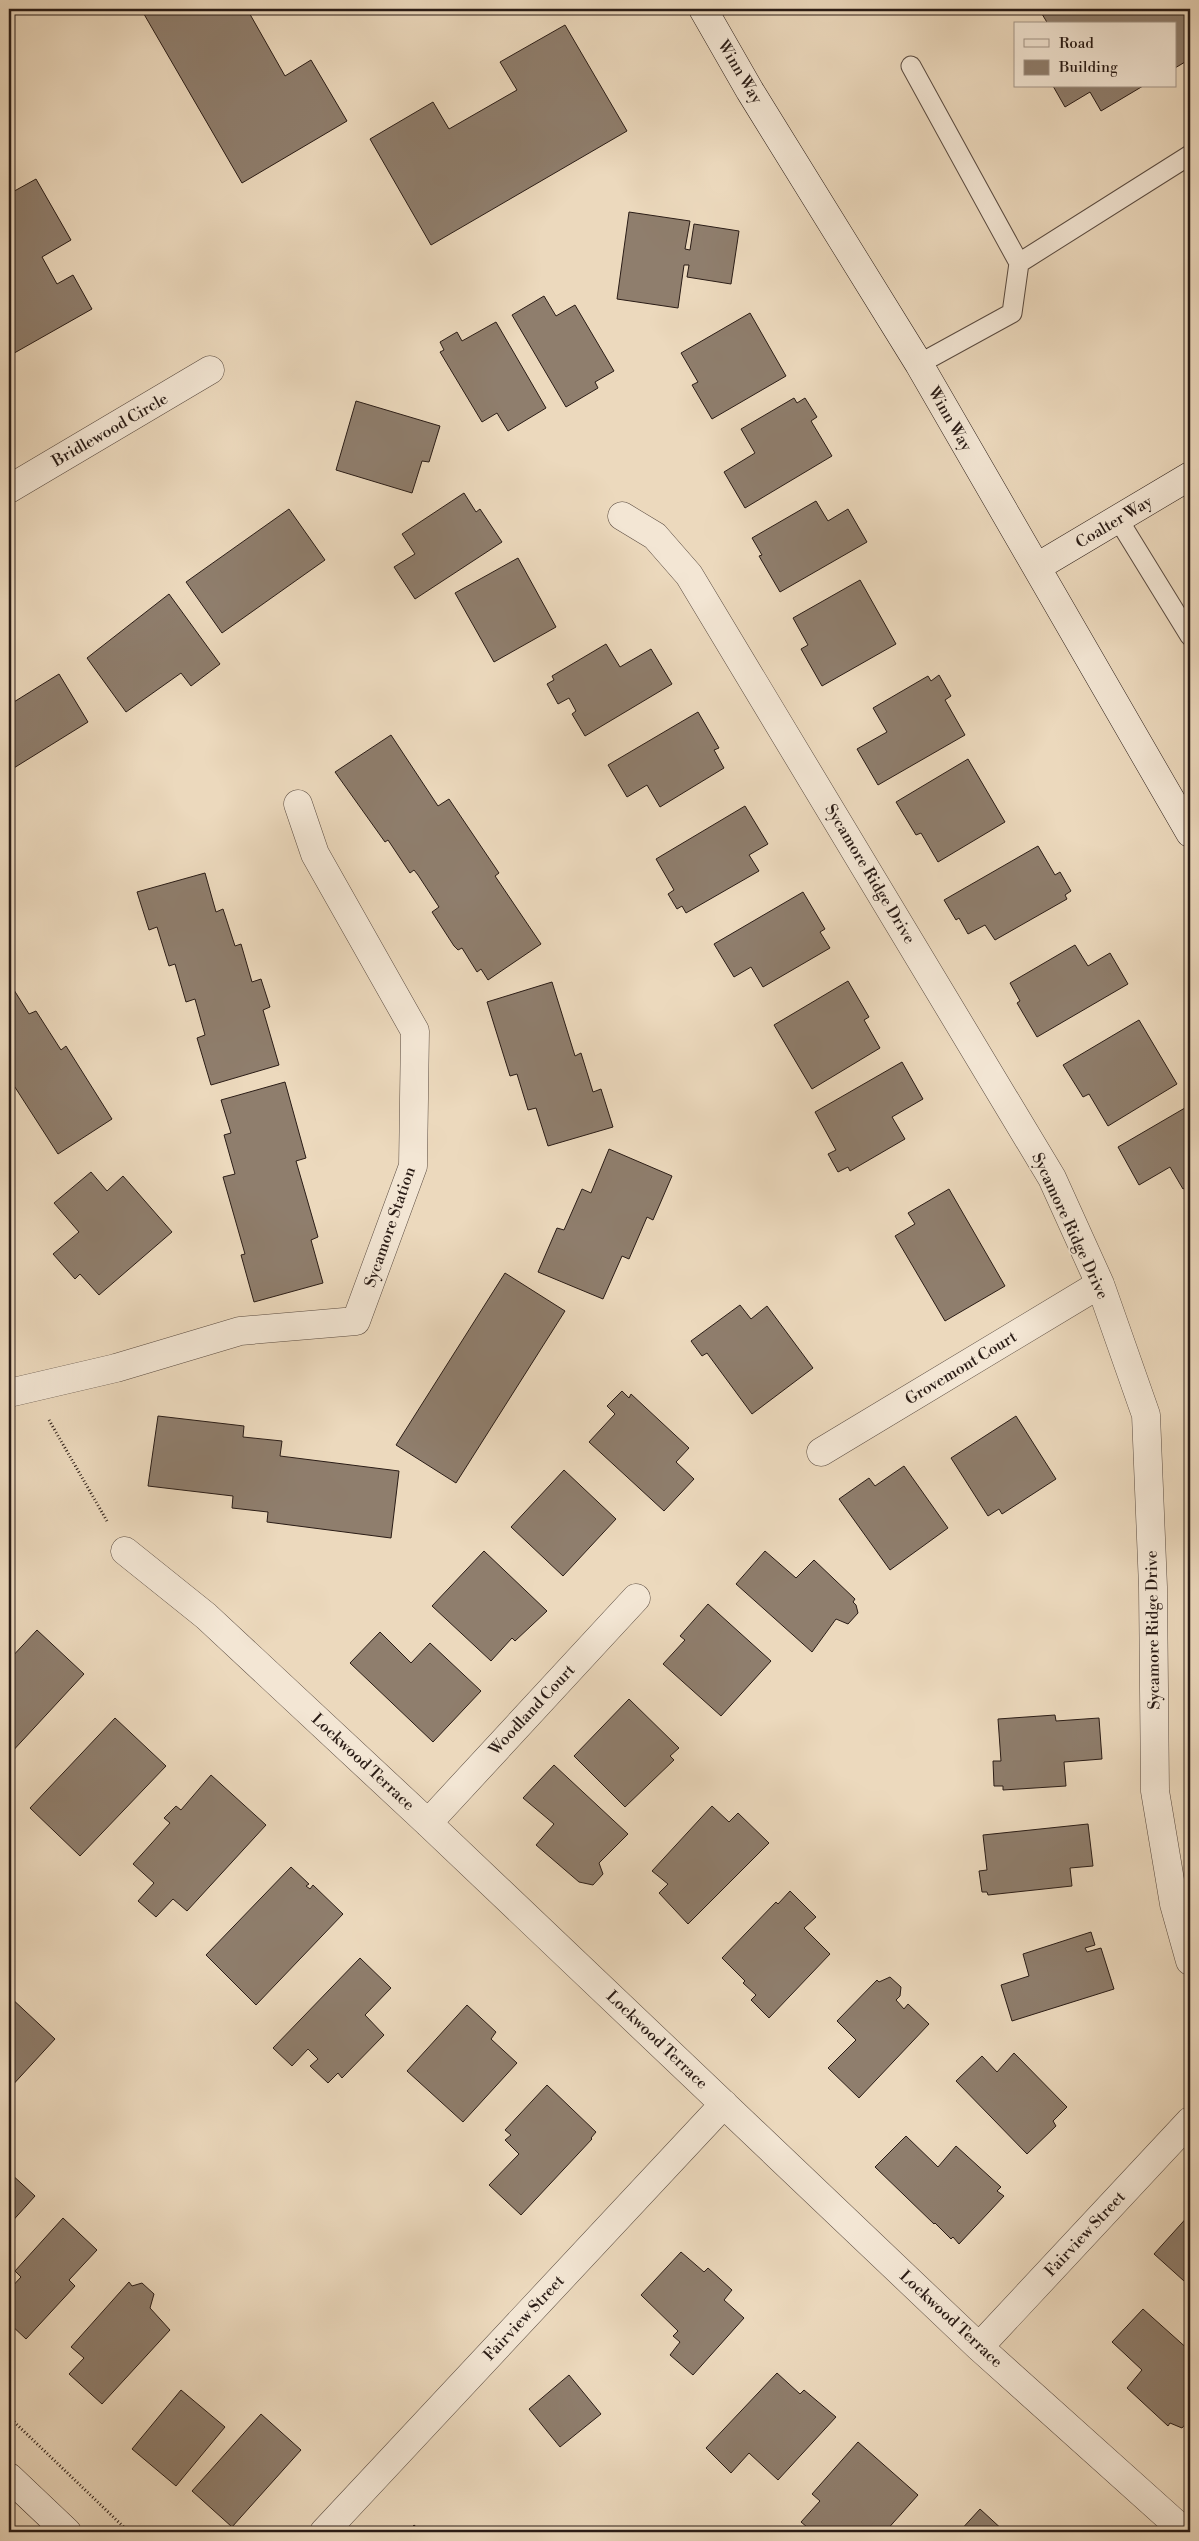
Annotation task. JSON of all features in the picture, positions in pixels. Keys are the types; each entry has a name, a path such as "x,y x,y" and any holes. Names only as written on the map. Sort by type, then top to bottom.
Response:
{"street":[{"name":"Winn Way","path":"703,9 750,91 919,364 1190,833"},
{"name":"Bridlewood Circle","path":"9,489 210,370"},
{"name":"Coalter Way","path":"1037,567 1190,476"},
{"name":"Sycamore Ridge Drive","path":"622,516 655,536 689,576 1052,1178 1100,1284 1146,1415 1153,1587 1155,1791 1182,1901 1190,1961"},
{"name":"Sycamore Station","path":"20,1391 116,1368 240,1331 356,1321 413,1166 415,1031 315,854 298,804"},
{"name":"Grovemont Court","path":"821,1452 1100,1284"},
{"name":"Lockwood Terrace","path":"125,1552 206,1616 428,1823 980,2347 1185,2532"},
{"name":"Woodland Court","path":"428,1823 636,1598"},
{"name":"Fairview Street","path":"324,2532 724,2104"},
{"name":"Fairview Street","path":"980,2347 1190,2121"},
{"path":"9,2477 67,2532"}],"lane":[{"path":"911,66 1019,263 1012,313 919,364"},
{"path":"1019,263 1190,155"},
{"path":"1118,519 1190,636"}],"path":[{"path":"20,1391 125,1552"},
{"path":"9,2417 129,2532"}],"building":[{"path":"141,9 247,9 285,76 311,60 347,121 242,183"},
{"path":"1039,9 1190,9 1190,59 1176,67 1176,22 1047,22"},
{"path":"565,25 627,131 431,245 370,139 433,102 449,129 517,90 500,62"},
{"path":"1054,88 1140,88 1101,111 1090,92 1065,107"},
{"path":"36,179 71,240 42,257 57,284 73,275 92,309 9,356 9,194"},
{"path":"629,212 690,221 685,249 690,250 694,224 739,231 731,284 687,277 689,265 684,265 678,308 617,299"},
{"path":"544,296 556,316 575,305 614,371 595,382 598,388 566,407 512,315"},
{"path":"750,313 786,376 712,419 692,385 698,382 681,353"},
{"path":"496,322 546,408 508,431 497,413 482,422 440,352 444,350 440,342 457,332 462,341"},
{"path":"794,398 797,403 805,398 817,417 811,421 832,456 745,508 724,472 755,453 741,429"},
{"path":"356,401 440,426 429,462 422,461 412,493 336,470"},
{"path":"464,493 476,512 480,509 502,542 415,599 394,567 415,554 402,534"},
{"path":"816,501 828,521 848,509 867,542 780,592 759,556 762,555 752,538"},
{"path":"289,509 325,560 222,633 186,582"},
{"path":"518,558 556,627 494,662 455,593"},
{"path":"860,580 896,644 822,686 801,649 808,645 793,618"},
{"path":"169,594 220,664 191,686 181,673 126,712 87,658"},
{"path":"606,644 620,667 651,649 672,684 585,736 572,714 576,711 569,698 558,704 547,684 554,680 552,676"},
{"path":"59,674 88,722 9,771 9,705"},
{"path":"939,675 951,696 945,700 965,735 878,785 857,749 887,732 873,708 928,676 931,681"},
{"path":"698,712 719,748 714,750 724,768 660,807 647,785 627,797 608,765"},
{"path":"391,735 438,806 449,799 499,873 495,876 541,944 488,980 481,969 477,972 462,948 458,950 454,946 432,912 439,907 418,875 414,870 410,873 388,840 385,842 335,772"},
{"path":"968,759 1005,822 938,862 921,833 916,835 896,802"},
{"path":"745,806 768,844 749,855 759,871 686,913 682,906 677,909 668,894 674,890 656,859"},
{"path":"1038,846 1055,875 1060,872 1071,891 1065,895 1067,899 995,940 985,925 968,934 959,918 956,920 944,900"},
{"path":"205,873 216,912 223,909 235,946 241,944 252,982 261,979 270,1007 263,1010 279,1065 211,1085 197,1038 205,1035 195,999 186,1002 175,964 169,966 157,927 149,930 137,892"},
{"path":"803,892 825,929 820,932 830,948 763,987 751,967 734,977 714,944"},
{"path":"1075,945 1088,966 1110,953 1128,984 1037,1037 1017,1003 1020,1001 1010,983"},
{"path":"848,981 869,1017 864,1020 880,1048 812,1089 774,1025"},
{"path":"9,982 29,1014 36,1011 61,1050 66,1046 112,1119 58,1154 11,1081 9,1082"},
{"path":"552,982 575,1056 581,1053 593,1092 601,1089 613,1127 548,1146 536,1108 528,1110 517,1074 510,1076 487,1002"},
{"path":"1139,1020 1177,1084 1108,1126 1089,1094 1083,1097 1063,1065"},
{"path":"902,1062 923,1099 892,1117 905,1139 850,1171 848,1167 838,1172 828,1154 836,1150 815,1112"},
{"path":"285,1082 306,1158 296,1161 318,1237 311,1240 323,1283 254,1302 241,1255 245,1254 223,1177 235,1174 224,1135 231,1133 221,1100"},
{"path":"1190,1105 1190,1185 1183,1189 1170,1167 1139,1185 1118,1147"},
{"path":"609,1149 672,1176 653,1220 647,1217 629,1259 622,1256 603,1299 538,1272 557,1228 564,1230 582,1189 591,1193"},
{"path":"91,1172 107,1191 123,1176 172,1232 99,1295 80,1274 75,1279 53,1254 79,1232 54,1203"},
{"path":"949,1189 1005,1286 945,1321 895,1236 915,1224 908,1213"},
{"path":"505,1273 565,1311 456,1483 396,1445"},
{"path":"740,1305 751,1319 767,1306 813,1368 752,1414 707,1353 702,1356 691,1341"},
{"path":"622,1391 629,1398 631,1394 689,1448 676,1462 694,1479 664,1511 589,1442 615,1414 607,1406"},
{"path":"158,1416 244,1426 243,1437 282,1441 280,1456 399,1471 391,1538 267,1522 268,1512 232,1508 233,1496 148,1486"},
{"path":"1016,1416 1056,1479 1002,1514 999,1509 988,1516 951,1458"},
{"path":"904,1466 948,1528 890,1570 839,1499 869,1478 875,1486"},
{"path":"564,1470 616,1519 563,1576 511,1527"},
{"path":"484,1551 547,1611 515,1641 512,1638 491,1661 432,1606"},
{"path":"765,1551 796,1578 814,1560 855,1599 853,1602 858,1613 848,1624 836,1619 812,1652 736,1584"},
{"path":"708,1604 771,1661 721,1716 663,1664 685,1640 680,1636"},
{"path":"37,1630 84,1674 9,1755 9,1660"},
{"path":"380,1632 411,1663 430,1643 481,1691 433,1742 350,1663"},
{"path":"629,1699 679,1748 670,1756 674,1760 625,1807 574,1756"},
{"path":"1055,1715 1056,1721 1099,1718 1102,1759 1064,1762 1066,1786 1003,1790 1003,1786 994,1786 993,1761 1001,1761 998,1719"},
{"path":"115,1718 166,1766 80,1856 30,1808"},
{"path":"554,1765 628,1834 599,1863 603,1874 593,1885 579,1882 536,1845 554,1824 523,1798"},
{"path":"211,1775 266,1825 187,1911 173,1899 156,1917 138,1901 154,1883 133,1864 170,1823 164,1818 176,1806 181,1810"},
{"path":"712,1806 729,1822 738,1813 769,1843 688,1924 659,1893 668,1884 652,1871"},
{"path":"1088,1824 1093,1866 1070,1868 1072,1886 988,1895 987,1892 982,1892 979,1871 987,1870 983,1835"},
{"path":"291,1867 309,1884 306,1886 310,1889 313,1885 343,1914 256,2005 206,1955"},
{"path":"790,1891 816,1917 804,1928 830,1954 769,2018 751,2000 756,1995 722,1958 776,1902 778,1904"},
{"path":"1091,1932 1095,1945 1085,1948 1087,1952 1101,1948 1114,1989 1012,2021 1001,1985 1029,1976 1023,1954"},
{"path":"360,1958 391,1988 365,2015 384,2035 342,2078 338,2073 328,2083 310,2066 318,2059 308,2049 292,2066 273,2048"},
{"path":"890,1977 901,1987 900,1996 896,2000 904,2009 908,2004 929,2024 859,2098 828,2068 856,2040 837,2021 877,1980 879,1982"},
{"path":"9,1996 55,2039 9,2089"},
{"path":"467,2005 496,2032 491,2039 517,2063 463,2122 407,2071"},
{"path":"1014,2053 1067,2107 1053,2121 1056,2126 1027,2154 956,2081 982,2056 997,2072"},
{"path":"547,2085 596,2132 592,2139 521,2215 489,2185 519,2154 505,2140 511,2135 505,2130"},
{"path":"906,2136 938,2167 956,2146 1001,2187 997,2191 1004,2196 959,2244 953,2237 951,2239 934,2224 875,2167"},
{"path":"9,2172 35,2196 9,2225"},
{"path":"1190,2214 1190,2273 1184,2281 1154,2254"},
{"path":"63,2218 97,2250 69,2280 75,2286 26,2339 9,2323 9,2290 21,2277 15,2271"},
{"path":"681,2252 704,2272 708,2268 732,2290 724,2300 744,2318 693,2375 670,2355 680,2342 673,2336 678,2331 641,2295"},
{"path":"129,2282 132,2286 142,2283 154,2294 150,2308 170,2330 102,2404 69,2374 84,2358 71,2347"},
{"path":"1143,2309 1190,2351 1190,2404 1188,2407 1190,2409 1190,2419 1182,2428 1170,2423 1168,2426 1127,2388 1142,2370 1112,2342"},
{"path":"777,2373 800,2394 804,2390 836,2417 778,2480 749,2453 731,2473 706,2448"},
{"path":"569,2375 601,2414 560,2447 529,2409"},
{"path":"181,2390 225,2427 176,2486 132,2449"},
{"path":"261,2414 301,2450 232,2527 192,2491"},
{"path":"858,2442 918,2495 885,2532 813,2532 801,2522 820,2501 812,2494"},
{"path":"980,2509 1005,2532 959,2532"},
{"path":"414,2525 421,2531 429,2527 434,2532 408,2532"}]}
